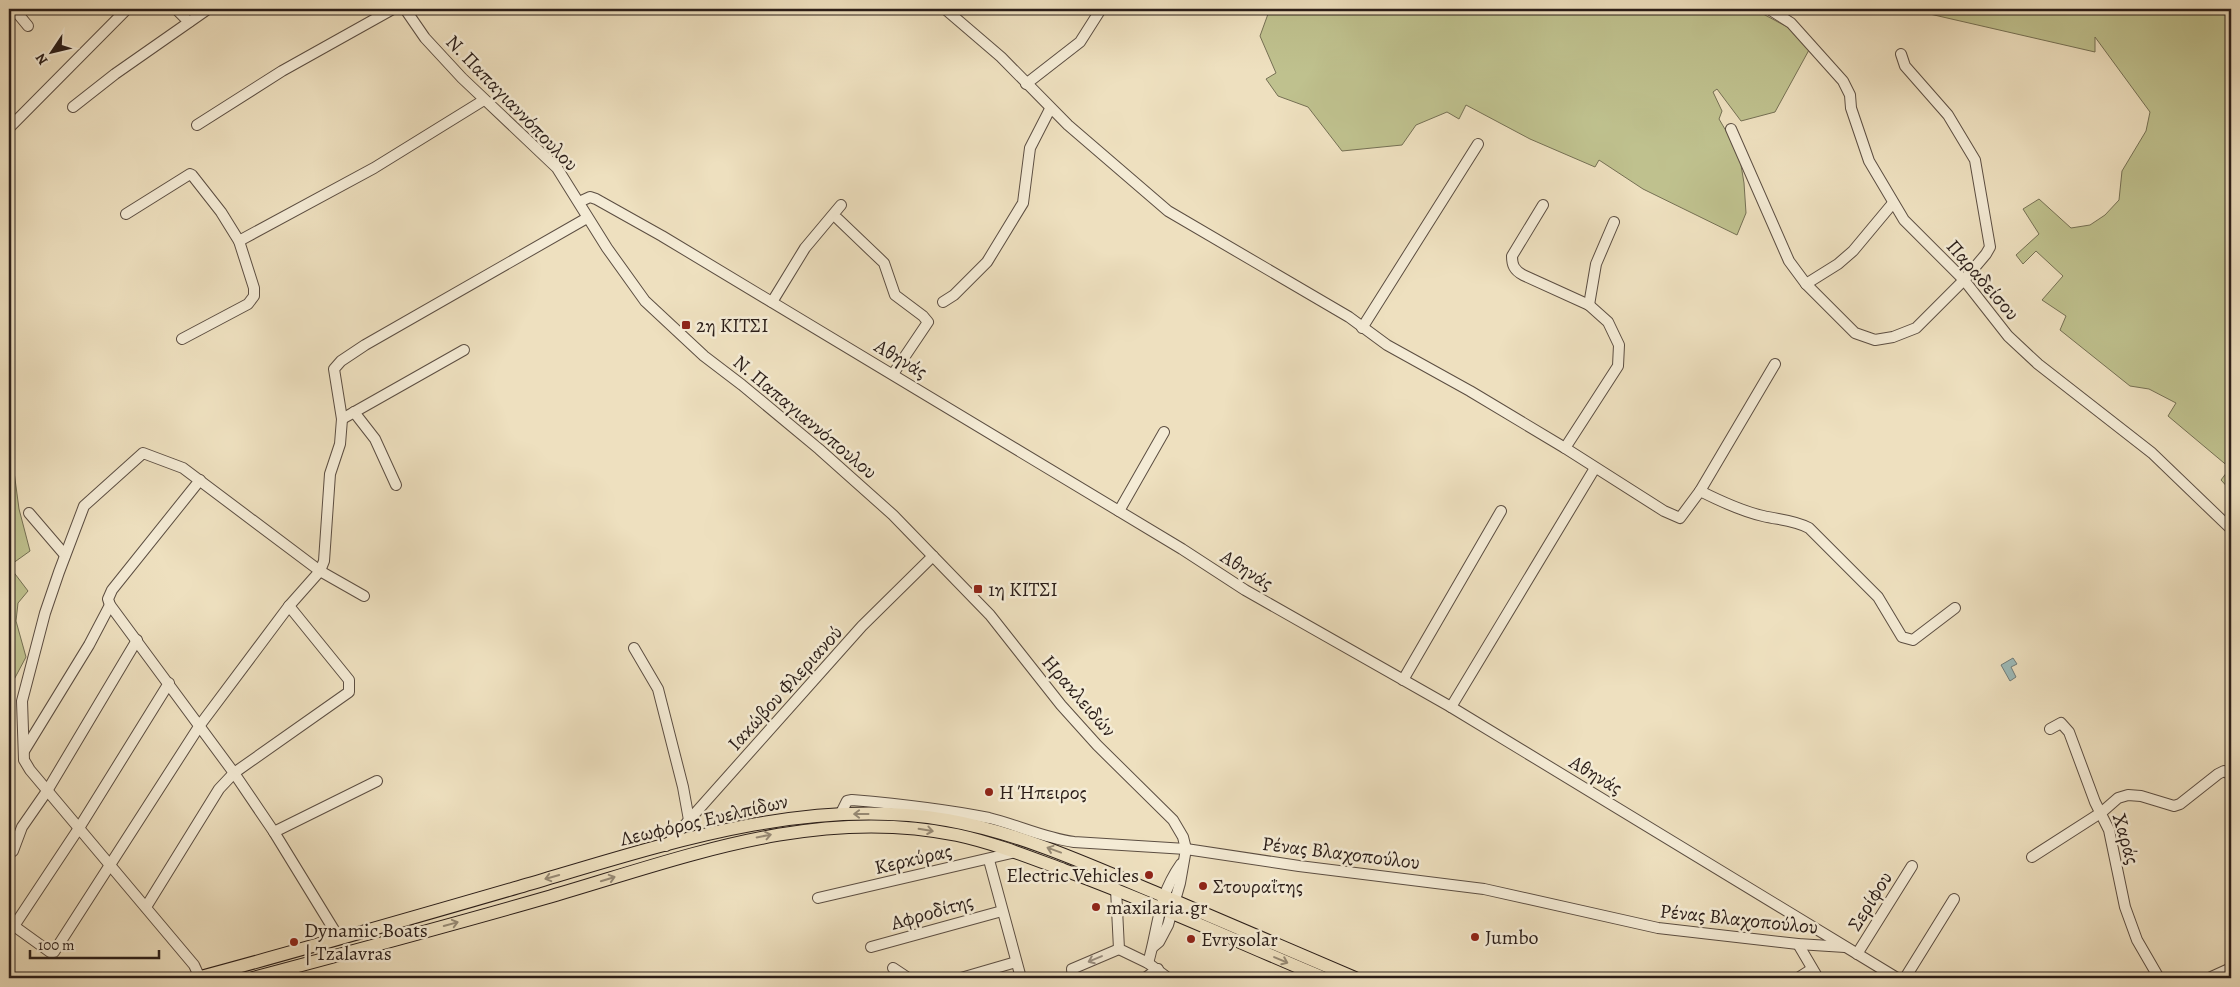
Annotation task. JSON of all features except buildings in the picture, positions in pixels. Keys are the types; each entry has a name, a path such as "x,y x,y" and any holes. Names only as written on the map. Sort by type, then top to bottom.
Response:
{"main road":[{"name":"Λεωφόρος Ευελπίδων","path":"199,978 732,828 795,817 840,814 918,816 948,820 1034,843 1084,862 1167,905 1324,978"},
{"name":"Λεωφόρος Ευελπίδων","path":"252,978 546,897 666,860 770,835 850,827 916,828 958,835 1016,852 1116,889 1167,905 1355,978"}],"street":[{"path":"14,9 28,26"},
{"path":"9,128 127,9"},
{"path":"176,9 189,22"},
{"path":"74,107 208,9"},
{"path":"197,125 282,71 393,9"},
{"path":"945,9 1001,58 1050,109 1168,211 1349,317 1386,345 1470,391 1680,518 1700,491 1775,364"},
{"path":"1026,84 1080,42 1101,9"},
{"name":"Παραδείσου","path":"1769,9 1792,23 1844,81 1870,161 1904,220 1964,280 2014,342 2038,364 2152,454 2231,529"},
{"name":"Ν. Παπαγιαννόπουλου","path":"407,10 425,38 484,100 557,168 587,218 645,301 704,356 826,455 893,515 933,556"},
{"path":"1731,129 1778,239 1789,261 1806,284 1855,334 1875,340 1893,337 1916,328 1964,280 1990,247 1975,160 1948,115 1905,66 1901,54"},
{"path":"239,241 374,168 484,100"},
{"path":"943,302 954,295 988,262 1023,203 1030,148 1050,109"},
{"path":"1362,328 1478,144"},
{"path":"126,214 192,174 221,212 239,241 254,288 254,296 248,304 182,339"},
{"name":"Αθηνάς","path":"578,202 590,197 596,199 772,302 1119,511 1244,590 1451,707 1897,978"},
{"path":"1806,284 1838,264 1853,251 1894,203"},
{"path":"1543,204 1512,256 1512,265 1516,271 1523,275 1589,305 1608,322 1619,345 1618,366 1565,448"},
{"path":"772,302 805,248 841,205"},
{"path":"169,683 79,828 12,926 50,952 54,952 200,725 289,606 320,571 324,560 330,474 340,444 342,419 334,369 341,361 365,345 587,218"},
{"path":"838,219 884,263 896,295 928,322 893,374"},
{"path":"1589,305 1596,264 1614,222"},
{"path":"342,419 464,350"},
{"path":"354,412 375,439 396,485"},
{"path":"1119,511 1164,432"},
{"path":"199,978 194,965 47,791 24,760 22,701 45,613 84,506 143,453 183,468 320,571 364,596"},
{"path":"1451,707 1595,468"},
{"path":"200,480 112,590 108,599 110,605 234,773 274,832 340,938"},
{"path":"1700,491 1726,504 1763,516 1796,521 1809,528 1878,597 1902,637 1913,640 1955,608"},
{"path":"1403,680 1501,511"},
{"path":"30,513 65,555"},
{"name":"Ιακώβου Φλεριανού","path":"666,846 862,626 933,556"},
{"name":"Ηρακλειδών","path":"933,556 990,615 1061,705 1097,745 1173,820 1183,837 1186,849"},
{"path":"24,751 89,645 110,605"},
{"path":"146,907 219,789 234,773 349,692 349,680 289,606"},
{"path":"9,854 13,851 22,827 47,791 136,640"},
{"path":"634,648 658,689 683,787 689,820"},
{"name":"Χαράς","path":"2050,729 2061,723 2069,732 2095,802 2102,812 2109,830 2125,908 2137,940 2159,978"},
{"path":"2032,857 2102,812 2118,798 2128,795 2141,796 2174,806 2218,774 2224,771 2231,775"},
{"path":"274,832 377,781"},
{"name":"Ρένας Βλαχοπούλου","path":"840,814 847,801 903,804 991,819 1056,840 1186,849 1299,866 1484,889 1658,928 1798,944 1846,947"},
{"path":"1148,963 1153,947 1152,938 1167,905 1170,879 1183,862 1186,849"},
{"name":"Κερκύρας","path":"818,898 1016,852"},
{"path":"988,860 1021,978"},
{"name":"Σερίφου","path":"1857,954 1912,866"},
{"path":"1116,889 1119,949"},
{"path":"1905,978 1954,899"},
{"name":"Αφροδίτης","path":"871,948 1002,910"},
{"path":"1798,944 1818,978"},
{"path":"1119,949 1148,963 1168,978"},
{"path":"1072,974 1119,949"},
{"path":"962,978 1016,962"},
{"path":"893,968 908,978"},
{"path":"2209,978 2231,968"},
{"path":"1145,978 1158,969"},
{"path":"1798,978 1812,969"}],"green space":[{"path":"1265,9 1754,9 1789,28 1809,50 1775,112 1741,121 1717,89 1713,92 1722,111 1719,119 1739,153 1746,213 1737,235 1643,189 1599,160 1595,167 1530,139 1466,105 1459,119 1447,112 1416,125 1402,145 1342,151 1308,107 1278,96 1266,79 1276,73 1260,36 1268,14"},
{"path":"1908,9 2226,9 2231,17 2231,491 2221,480 2230,468 2168,416 2176,403 2149,389 2130,386 2060,330 2066,316 2042,300 2063,276 2036,251 2023,264 2016,255 2039,234 2023,209 2039,199 2071,228 2090,225 2105,215 2119,200 2122,171 2146,131 2150,112 2095,37 2095,52"},
{"path":"9,434 19,509 30,551 9,566"},
{"path":"9,566 28,591 18,603 16,621 26,657 9,689"}],"water":[{"path":"2013,658 2017,664 2011,667 2016,677 2010,681 2001,665"}],"place":[{"name":"2η ΚΙΤΣΙ","path":"686,325"},
{"name":"1η ΚΙΤΣΙ","path":"978,589"},
{"name":"Η Ήπειρος","path":"989,792"},
{"name":"Electric Vehicles","path":"1149,875"},
{"name":"Στουραΐτης","path":"1203,886"},
{"name":"maxilaria.gr","path":"1096,907"},
{"name":"Jumbo","path":"1475,937"},
{"name":"Evrysolar","path":"1191,939"},
{"name":"Dynamic Boats | Tzalavras","path":"294,942"}]}
